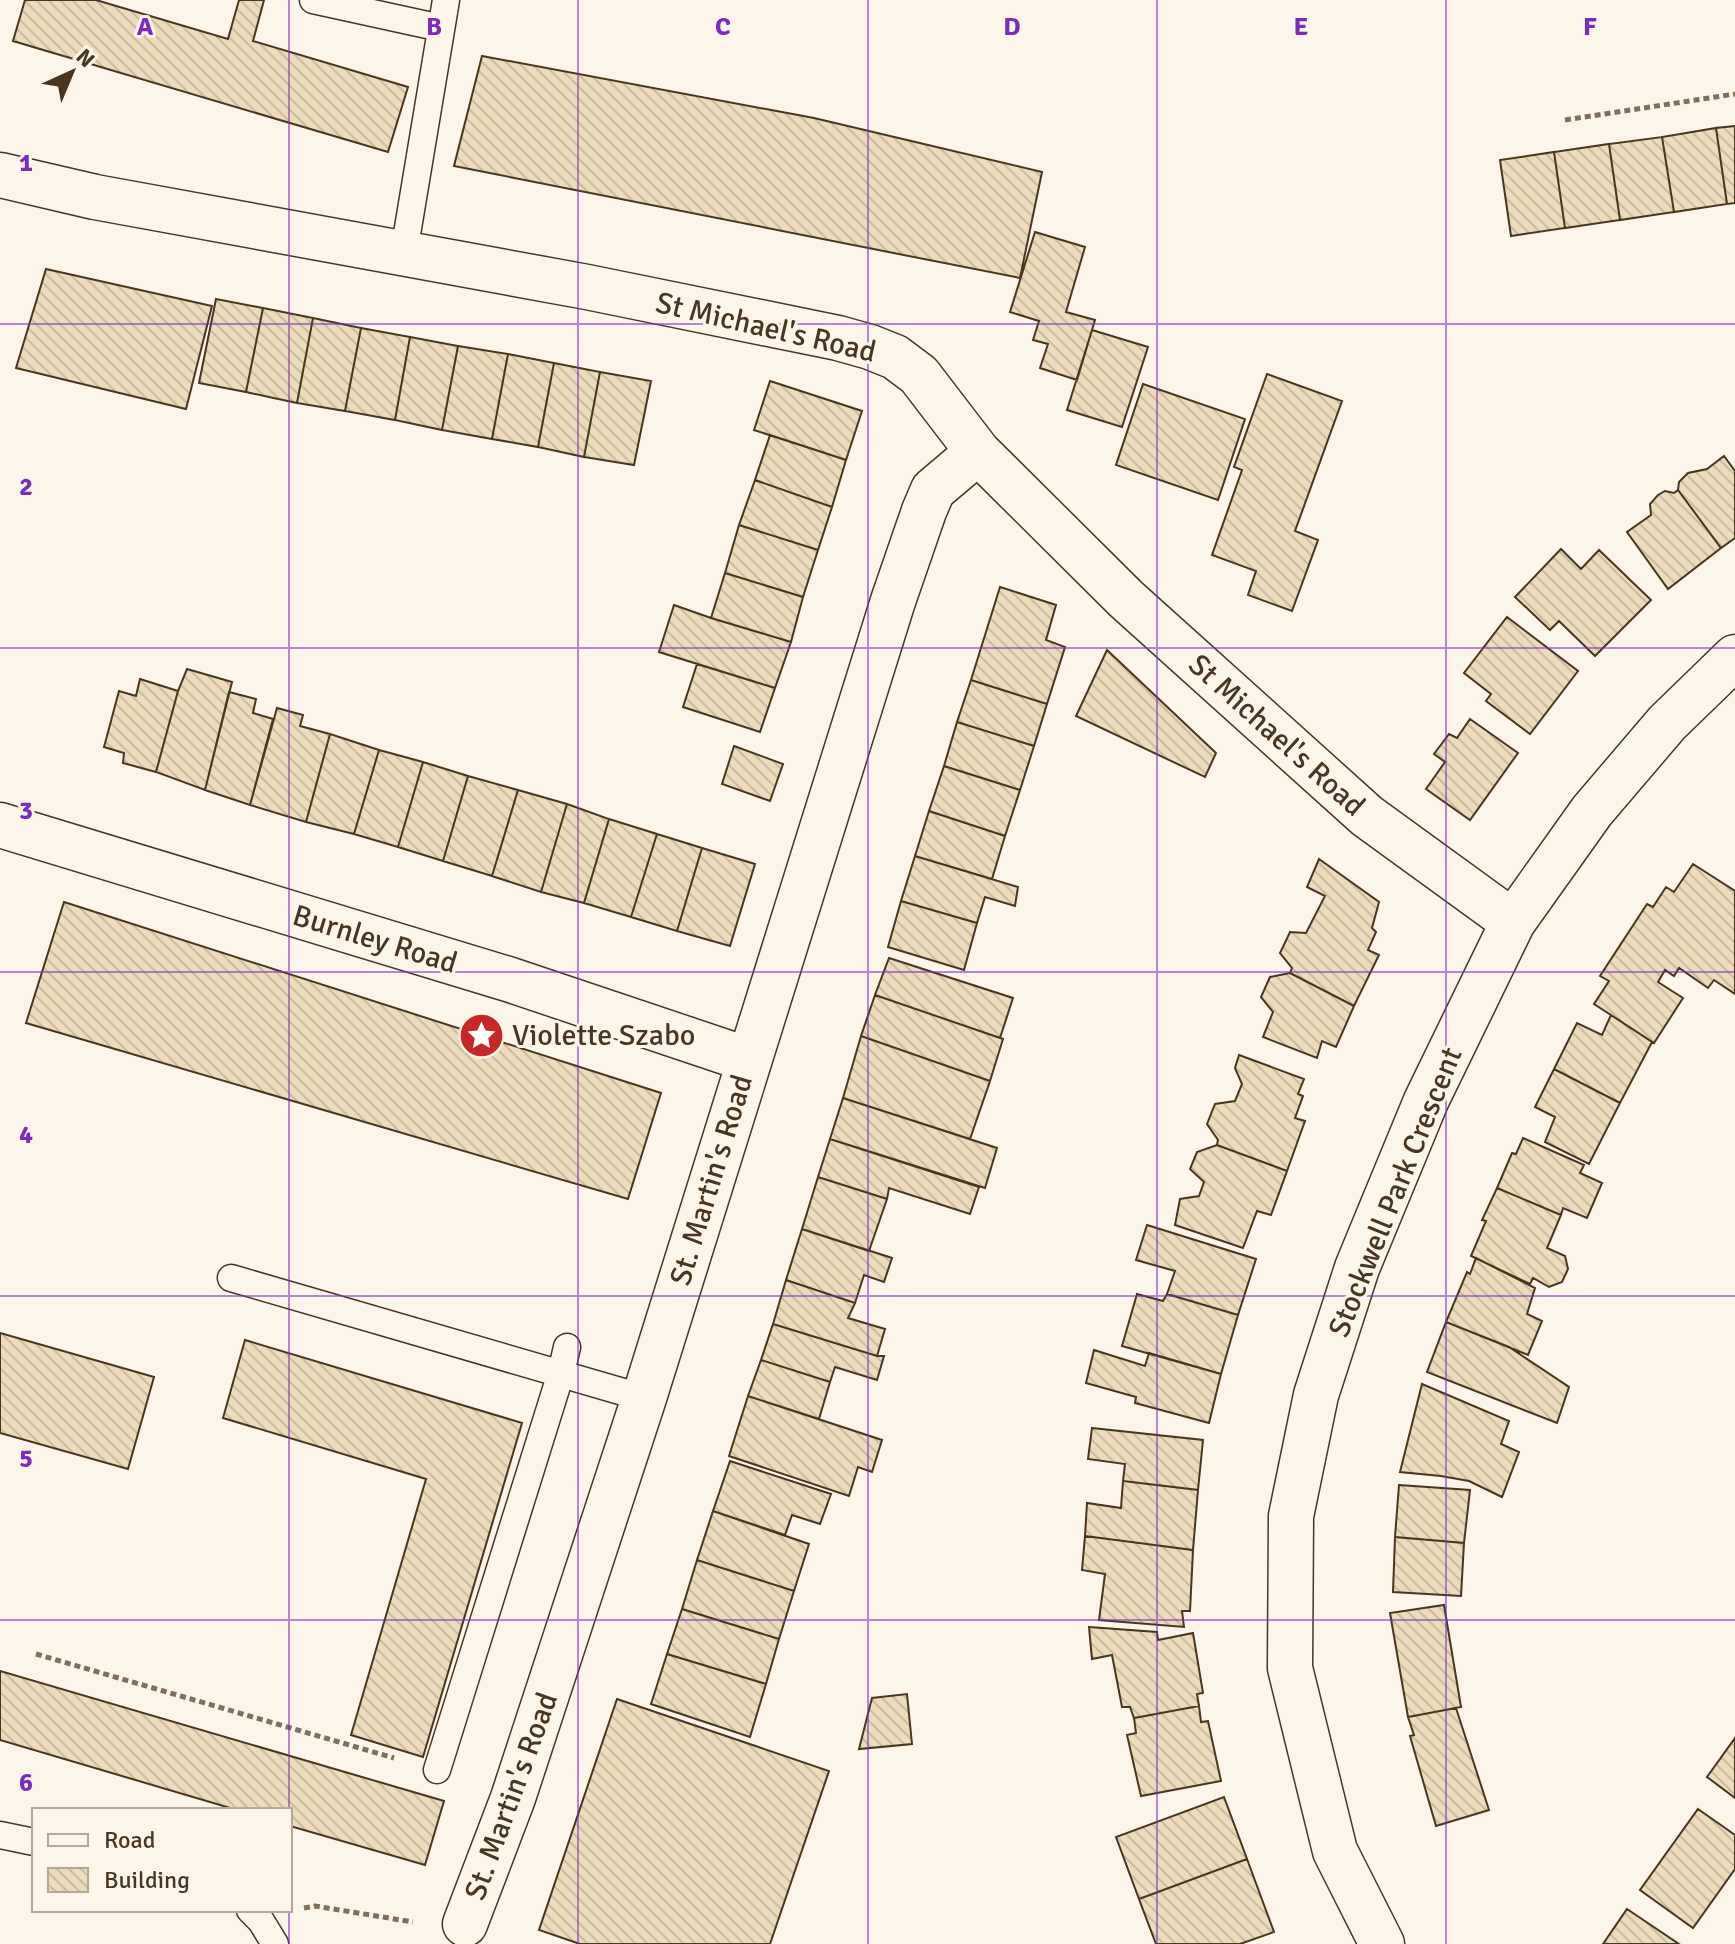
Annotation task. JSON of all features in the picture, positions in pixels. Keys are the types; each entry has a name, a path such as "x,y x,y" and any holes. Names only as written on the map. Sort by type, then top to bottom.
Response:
{"street":[{"name":"St Michael's Road","path":"0,175 95,197 404,252 838,338 895,357 919,375 978,452 1126,599 1367,816 1513,922"},
{"name":"St. Martin's Road","path":"465,1924 513,1798 644,1398 893,601 924,511 933,490 978,452"},
{"name":"Stockwell Park Crescent","path":"1382,1944 1335,1851 1290,1668 1291,1516 1316,1395 1357,1268 1426,1101 1513,922 1592,811 1667,723 1735,657"},
{"name":"Burnley Road","path":"0,825 511,980 749,1060"}],"lane":[{"path":"313,0 441,28"},
{"path":"404,252 446,0"},
{"path":"231,1278 644,1398"},
{"path":"437,1770 567,1347"},
{"path":"0,1835 32,1842"},
{"path":"256,1915 275,1944"}],"path":[{"path":"1565,120 1735,94"},
{"path":"36,1654 437,1770"},
{"path":"292,1910 315,1906 422,1924 465,1924"}],"building":[{"path":"25,0 96,0 228,39 239,0 264,0 253,41 408,87 388,152 13,41"},
{"path":"482,56 814,118 1042,172 1020,278 454,166"},
{"path":"1735,126 1735,203 1727,204 1716,128"},
{"path":"1716,128 1727,204 1674,212 1662,137"},
{"path":"1662,137 1674,212 1620,220 1609,144"},
{"path":"1609,144 1620,220 1565,228 1554,152"},
{"path":"1554,152 1565,228 1511,236 1500,160"},
{"path":"1035,232 1085,247 1066,312 1095,320 1077,380 1040,368 1048,344 1033,340 1039,321 1010,312"},
{"path":"46,269 212,306 186,409 16,368"},
{"path":"216,299 263,308 246,392 199,383"},
{"path":"263,308 313,318 297,403 246,392"},
{"path":"313,318 361,328 345,411 297,403"},
{"path":"361,328 410,337 395,420 345,411"},
{"path":"1092,330 1148,347 1122,427 1067,410"},
{"path":"410,337 458,346 442,430 395,420"},
{"path":"458,346 508,354 492,439 442,430"},
{"path":"508,354 554,363 538,447 492,439"},
{"path":"554,363 600,372 584,457 538,447"},
{"path":"600,372 651,381 634,465 584,457"},
{"path":"1267,374 1342,401 1295,531 1318,540 1292,611 1248,595 1256,571 1212,555 1242,470 1234,467"},
{"path":"770,381 862,411 846,460 754,430"},
{"path":"1143,384 1245,419 1218,500 1116,465"},
{"path":"770,435 846,460 832,507 755,480"},
{"path":"1724,456 1735,471 1735,538 1721,548 1678,490 1679,482 1688,473 1707,469"},
{"path":"755,480 832,507 818,550 739,525"},
{"path":"1678,490 1721,548 1668,589 1627,532 1651,515 1650,504 1658,495"},
{"path":"739,525 818,550 803,597 725,573"},
{"path":"1561,549 1581,569 1599,550 1651,600 1595,656 1559,621 1550,630 1515,597"},
{"path":"725,573 803,597 791,642 711,618"},
{"path":"1000,587 1056,605 1046,640 1065,647 1047,704 971,680"},
{"path":"674,605 791,642 775,688 659,652"},
{"path":"1507,617 1578,671 1530,734 1486,701 1491,694 1464,673"},
{"path":"1107,650 1216,753 1205,777 1076,716"},
{"path":"697,664 775,688 760,732 683,707"},
{"path":"187,669 232,682 205,790 156,772"},
{"path":"140,679 178,691 156,772 123,763 124,753 104,747 119,691 136,696"},
{"path":"971,680 1047,704 1034,746 957,722"},
{"path":"229,692 256,699 253,713 273,719 250,805 205,790"},
{"path":"277,708 303,715 300,726 330,734 306,822 250,805"},
{"path":"1470,719 1518,753 1470,820 1426,789 1445,762 1434,754 1449,734 1457,738"},
{"path":"957,722 1034,746 1020,790 944,766"},
{"path":"330,734 379,750 354,834 306,822"},
{"path":"734,746 783,764 770,801 722,784"},
{"path":"379,750 423,762 398,847 354,834"},
{"path":"423,762 468,776 443,861 398,847"},
{"path":"944,766 1020,790 1005,836 929,811"},
{"path":"468,776 518,790 492,876 443,861"},
{"path":"518,790 567,804 541,892 492,876"},
{"path":"567,804 609,819 584,903 541,892"},
{"path":"929,811 1005,836 992,879 915,856"},
{"path":"609,819 657,834 631,917 584,903"},
{"path":"657,834 702,848 677,931 631,917"},
{"path":"702,848 755,864 730,946 677,931"},
{"path":"915,856 1018,887 1015,906 985,897 977,923 901,901"},
{"path":"1319,859 1379,902 1372,928 1376,932 1368,950 1379,955 1354,1006 1290,973 1292,968 1280,953 1290,932 1306,933 1325,896 1307,887"},
{"path":"1693,864 1735,891 1735,994 1714,980 1708,988 1679,968 1674,976 1665,970 1658,982 1683,998 1654,1043 1594,1004 1609,981 1600,976 1647,904 1653,907 1666,887 1674,892"},
{"path":"901,901 977,923 964,970 888,947"},
{"path":"64,902 661,1093 628,1199 26,1023"},
{"path":"889,958 1013,998 1000,1038 875,995"},
{"path":"1290,973 1354,1006 1336,1047 1322,1041 1317,1058 1263,1037 1273,1012 1261,997 1270,977"},
{"path":"875,995 1003,1039 990,1081 861,1036"},
{"path":"1611,1015 1652,1042 1620,1103 1554,1069 1577,1023 1602,1035"},
{"path":"861,1036 990,1081 970,1139 843,1098"},
{"path":"1239,1055 1304,1079 1298,1094 1303,1096 1295,1118 1305,1121 1287,1171 1217,1145 1218,1140 1207,1124 1215,1104 1235,1101 1242,1084 1235,1068"},
{"path":"1554,1069 1620,1103 1589,1164 1545,1142 1555,1117 1535,1107"},
{"path":"843,1098 997,1148 985,1188 830,1139"},
{"path":"1523,1138 1584,1165 1580,1173 1602,1183 1587,1218 1563,1208 1561,1215 1497,1188 1512,1153 1516,1154"},
{"path":"830,1139 979,1187 970,1214 889,1188 887,1199 818,1177"},
{"path":"1217,1145 1287,1171 1271,1215 1257,1211 1243,1248 1175,1225 1180,1199 1199,1196 1204,1182 1190,1169 1197,1152"},
{"path":"818,1177 887,1199 869,1251 802,1229"},
{"path":"1497,1188 1561,1215 1547,1248 1565,1256 1568,1269 1562,1282 1549,1287 1533,1278 1530,1284 1471,1256 1486,1221 1482,1220"},
{"path":"1147,1225 1256,1259 1238,1315 1167,1294 1175,1271 1136,1260"},
{"path":"802,1229 892,1258 884,1282 864,1275 855,1303 786,1280"},
{"path":"1476,1258 1535,1288 1527,1314 1542,1321 1528,1355 1446,1322"},
{"path":"786,1280 855,1303 848,1318 885,1329 877,1356 773,1324"},
{"path":"1137,1294 1163,1301 1167,1294 1238,1315 1221,1374 1122,1346"},
{"path":"1446,1322 1509,1347 1569,1387 1557,1423 1427,1372"},
{"path":"773,1324 884,1356 877,1380 835,1367 830,1382 761,1360"},
{"path":"0,1333 154,1377 128,1469 0,1433"},
{"path":"245,1340 522,1423 423,1757 351,1735 426,1479 223,1418"},
{"path":"1094,1350 1145,1366 1149,1353 1221,1374 1209,1423 1135,1403 1136,1397 1086,1383"},
{"path":"761,1360 830,1382 819,1419 748,1396"},
{"path":"1422,1384 1509,1421 1501,1444 1519,1452 1502,1497 1469,1481 1400,1472"},
{"path":"748,1396 882,1440 872,1472 858,1467 849,1496 729,1456"},
{"path":"1092,1428 1203,1440 1198,1490 1123,1481 1125,1464 1088,1459"},
{"path":"730,1461 831,1494 820,1524 792,1515 785,1535 713,1511"},
{"path":"1123,1481 1198,1490 1193,1550 1085,1536 1087,1503 1121,1508"},
{"path":"1399,1485 1470,1490 1464,1543 1395,1537"},
{"path":"713,1511 809,1544 794,1591 697,1560"},
{"path":"1085,1536 1193,1550 1190,1611 1182,1611 1184,1627 1099,1620 1105,1574 1082,1570"},
{"path":"1395,1537 1464,1543 1461,1596 1393,1592"},
{"path":"697,1560 794,1591 779,1639 682,1609"},
{"path":"1444,1605 1461,1707 1408,1717 1390,1613"},
{"path":"682,1609 779,1639 766,1684 667,1654"},
{"path":"1089,1627 1157,1632 1158,1640 1193,1633 1203,1693 1197,1694 1199,1706 1134,1718 1130,1707 1122,1707 1112,1655 1092,1659"},
{"path":"667,1654 766,1684 750,1737 651,1704"},
{"path":"0,1671 444,1801 425,1865 292,1827 292,1808 230,1808 0,1740"},
{"path":"907,1694 912,1744 859,1749 872,1698"},
{"path":"617,1699 829,1771 770,1944 580,1944 539,1930"},
{"path":"1199,1706 1201,1722 1208,1721 1221,1781 1141,1796 1127,1735 1136,1733 1134,1718"},
{"path":"1456,1708 1489,1810 1436,1826 1410,1736 1414,1735 1408,1717"},
{"path":"1735,1738 1735,1798 1707,1777"},
{"path":"1224,1797 1247,1859 1139,1899 1116,1837"},
{"path":"1698,1809 1735,1835 1735,1869 1693,1928 1640,1890"},
{"path":"1247,1859 1274,1932 1240,1944 1156,1944 1139,1899"},
{"path":"1627,1909 1679,1944 1603,1944"}],"place":[{"name":"Violette Szabo","path":"481,1035"}]}
